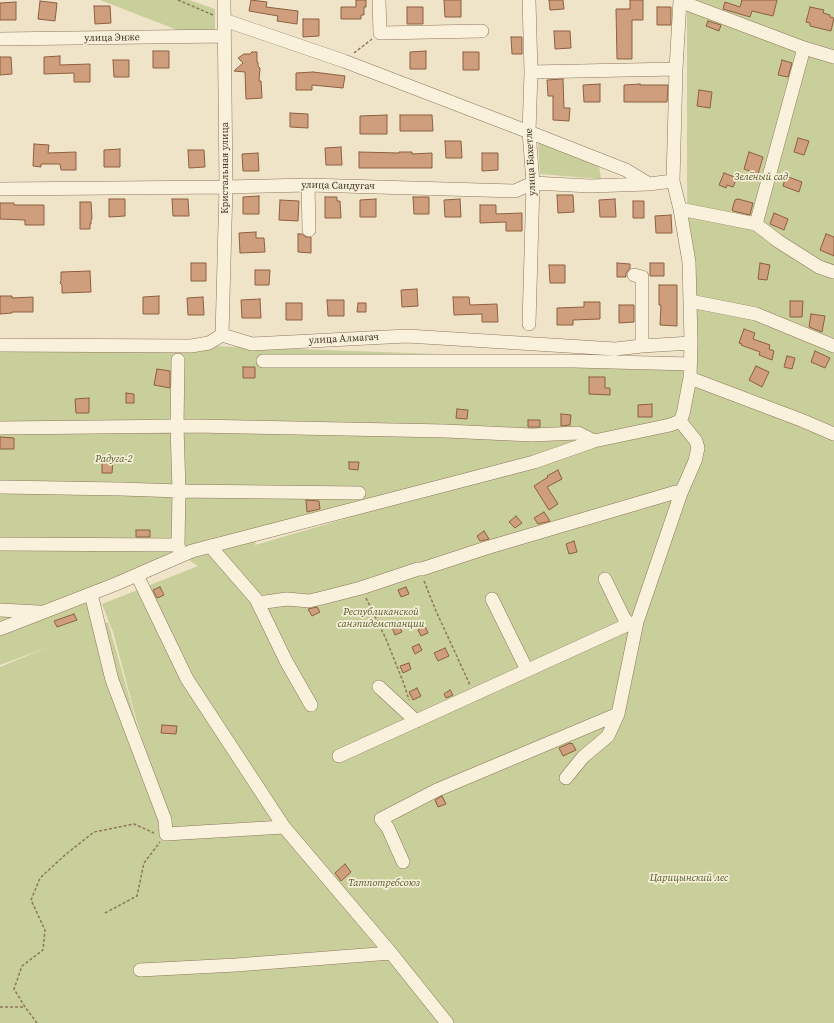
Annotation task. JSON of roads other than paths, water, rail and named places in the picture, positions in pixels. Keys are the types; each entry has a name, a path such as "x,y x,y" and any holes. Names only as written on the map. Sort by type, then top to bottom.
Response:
{"street":[{"name":"Кристальная улица","path":"222,335 226,187 224,0"},
{"path":"379,0 380,34 482,31"},
{"name":"улица Бахетле","path":"529,0 531,72 529,132 533,182 529,324"},
{"path":"0,544 192,550 534,462 594,441 670,425 680,420 684,414 690,378 691,343 689,262 680,209 673,181 676,69 680,2 804,48 834,56"},
{"path":"224,20 344,61 529,132 626,170 649,184"},
{"name":"улица Энже","path":"0,39 224,36"},
{"path":"756,224 804,48"},
{"path":"531,72 676,69"},
{"path":"533,182 590,186 649,184 673,181"},
{"name":"улица Сандугач","path":"0,189 308,185 515,191 533,182"},
{"path":"308,185 309,230"},
{"path":"680,209 756,224 778,242 819,267 834,272"},
{"path":"634,275 642,277 642,346"},
{"path":"690,301 756,314 834,346"},
{"path":"0,345 191,346 209,343 222,335"},
{"name":"улица Алмагач","path":"222,335 252,344 407,336 615,349 691,343"},
{"path":"178,360 177,426 180,550"},
{"path":"263,361 574,361 690,364"},
{"path":"690,378 834,434"},
{"path":"566,778 583,757 608,736 618,714 633,622 681,492 695,461 698,448 696,441 680,420"},
{"path":"0,428 177,426 438,431 532,435 578,433 594,441"},
{"path":"0,488 359,493"},
{"path":"258,603 287,599 309,601 362,588 486,548 676,492 681,492"},
{"path":"210,546 256,599 286,661 311,705"},
{"path":"0,629 136,575 180,550"},
{"path":"136,575 187,679 284,826 391,953 447,1023"},
{"path":"605,579 624,618 633,622"},
{"path":"91,594 112,680 165,820 166,834 284,826"},
{"path":"492,599 527,670"},
{"path":"0,610 44,612"},
{"path":"339,756 633,622"},
{"path":"379,687 416,721"},
{"path":"403,862 388,828 381,819 437,790 618,714"},
{"path":"140,970 236,965 391,953"}],"park label":[{"name":"Зелёный сад","path":"761,177"},
{"name":"Радуга-2","path":"114,459"},
{"name":"Республиканской санэпидемстанции","path":"381,618"},
{"name":"Царицынский лес","path":"689,878"},
{"name":"Татпотребсоюз","path":"384,883"}]}
